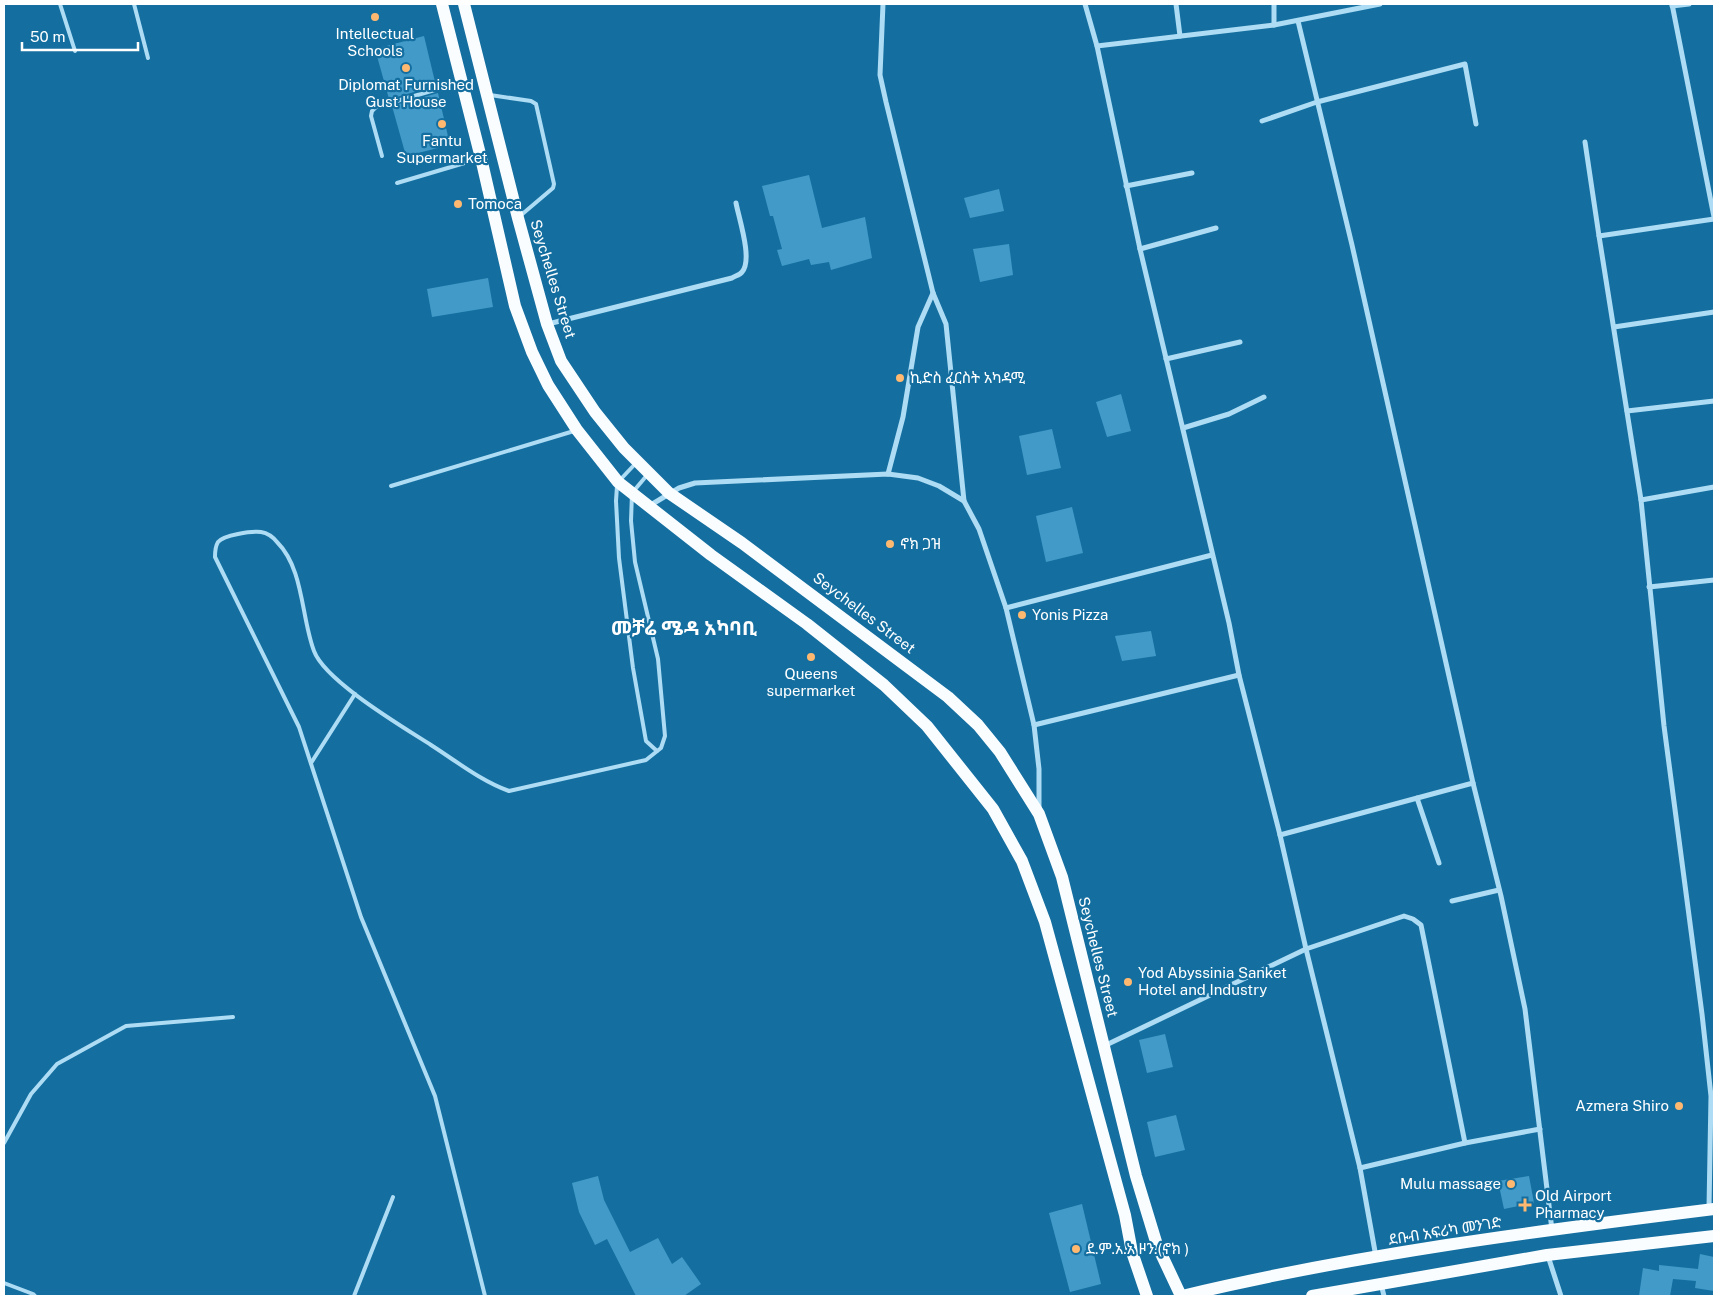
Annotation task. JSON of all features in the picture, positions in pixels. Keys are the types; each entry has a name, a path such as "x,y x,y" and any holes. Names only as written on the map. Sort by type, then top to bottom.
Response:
{"main road":[{"path":"442,4 514,306 532,352 548,385 576,430 618,482 733,571 807,624 884,685 927,726 993,809 1022,861 1045,922 1125,1214 1132,1252 1147,1296"},
{"name":"Seychelles Street","path":"464,4 547,324 561,361 595,412 624,448 669,493 750,548 948,697 978,725 1000,752 1039,814 1062,877 1136,1176 1157,1245 1181,1296"},
{"name":"ደቡብ አፍሪካ መንገድ","path":"1181,1296 1253,1279 1376,1258 1552,1230 1712,1210"},
{"path":"1312,1296 1382,1290 1548,1255 1714,1236"}],"street":[{"path":"883,4 880,75 933,293 946,324 964,502 979,529 1006,608 1034,725 1039,769 1039,814"},
{"path":"1085,4 1097,46 1140,249 1229,623 1239,675 1280,835 1360,1168 1376,1258"},
{"path":"1176,4 1180,36"},
{"path":"1274,4 1274,25"},
{"path":"1097,46 1274,25 1380,4"},
{"path":"1599,236 1714,218 1672,5 1689,4"},
{"path":"1298,21 1357,264 1473,783 1500,890 1525,1008 1552,1230"},
{"path":"1262,121 1317,102 1465,64 1476,124"},
{"path":"1585,142 1642,500 1664,726 1713,1096 1712,1210"},
{"path":"1126,186 1192,173"},
{"path":"547,324 732,278 742,273 746,265 747,254 736,203"},
{"path":"1140,249 1216,228"},
{"path":"888,474 903,417 918,327 933,293"},
{"path":"1614,326 1714,312"},
{"path":"1166,359 1240,342"},
{"path":"1183,428 1229,414 1264,397"},
{"path":"1627,411 1714,401"},
{"path":"648,506 669,493 695,483 888,474 918,478 939,486 964,502"},
{"path":"1642,500 1714,487"},
{"path":"1006,608 1212,555"},
{"path":"1649,587 1714,580"},
{"path":"1034,725 1239,675"},
{"path":"1280,835 1473,783"},
{"path":"1417,798 1439,863"},
{"path":"1452,900 1500,890"},
{"path":"1104,1046 1306,949 1404,916 1413,919 1421,925 1465,1143"},
{"path":"1360,1168 1465,1143 1540,1129"},
{"path":"1548,1255 1561,1296"}],"lane":[{"path":"60,4 74,52"},
{"path":"134,4 148,58"},
{"path":"382,156 371,116 372,110 376,107 462,82"},
{"path":"488,95 532,101 536,104 554,184 553,188 518,218"},
{"path":"397,183 480,158"},
{"path":"391,486 576,430"},
{"path":"637,461 618,482 616,502 617,532 634,668 646,741 657,752"},
{"path":"485,1296 435,1096 361,917 299,726 215,557 215,547 226,536 261,532 270,536 290,557 303,602 314,652 319,662 355,694 481,777 497,787 509,791 646,760 657,752 664,743 666,736 658,659 635,562 631,521 632,493 649,473"},
{"path":"311,763 355,694"},
{"path":"4,1143 30,1094 57,1064 126,1026 233,1017"},
{"path":"354,1296 393,1197"},
{"path":"4,1283 35,1296"}],"building":[{"name":"Diplomat Furnished Gust House","path":"424,36 436,86 389,99 375,49"},
{"path":"438,93 450,145 406,156 392,106"},
{"path":"809,175 822,228 865,217 872,258 831,270 829,262 811,265 809,259 782,266 777,250 782,249 762,186"},
{"path":"999,189 1004,211 970,218 964,198"},
{"path":"1009,244 1013,275 980,282 973,249"},
{"path":"488,278 493,307 432,317 427,289"},
{"path":"1121,394 1131,431 1107,437 1096,402"},
{"path":"1052,429 1061,468 1027,475 1019,436"},
{"path":"1072,507 1083,553 1046,562 1036,516"},
{"path":"1151,631 1156,656 1122,661 1115,636"},
{"path":"1165,1034 1173,1067 1147,1073 1139,1040"},
{"path":"1176,1115 1185,1150 1155,1157 1147,1122"},
{"path":"598,1176 604,1200 630,1252 658,1238 672,1264 682,1257 701,1284 684,1296 636,1296 607,1239 595,1245 579,1212 572,1183"},
{"path":"1529,1176 1534,1203 1504,1209 1498,1181"},
{"name":"ደ.ም.አ.አ ዞን.(ኖክ )","path":"1082,1204 1101,1284 1070,1292 1049,1213"},
{"path":"1700,1254 1714,1257 1714,1291 1695,1288 1696,1281 1673,1279 1670,1296 1639,1296 1643,1268 1659,1271 1659,1265 1698,1269"}],"place":[{"name":"Intellectual Schools","path":"375,17"},
{"name":"Diplomat Furnished Gust House","path":"406,68"},
{"name":"Fantu Supermarket","path":"442,124"},
{"name":"Tomoca","path":"458,204"},
{"name":"ኪድስ ፈርስት አካዳሚ","path":"900,378"},
{"name":"ኖክ ጋዝ","path":"890,544"},
{"name":"Yonis Pizza","path":"1022,615"},
{"name":"Queens supermarket","path":"811,657"},
{"name":"Yod Abyssinia Sanket Hotel and Industry","path":"1128,982"},
{"name":"Azmera Shiro","path":"1679,1106"},
{"name":"Mulu massage","path":"1511,1184"},
{"name":"Old Airport Pharmacy","path":"1525,1205"},
{"name":"ደ.ም.አ.አ ዞን.(ኖክ )","path":"1076,1249"}],"district":[{"name":"መቻሬ ሜዳ አካባቢ","path":"684,628"}]}
